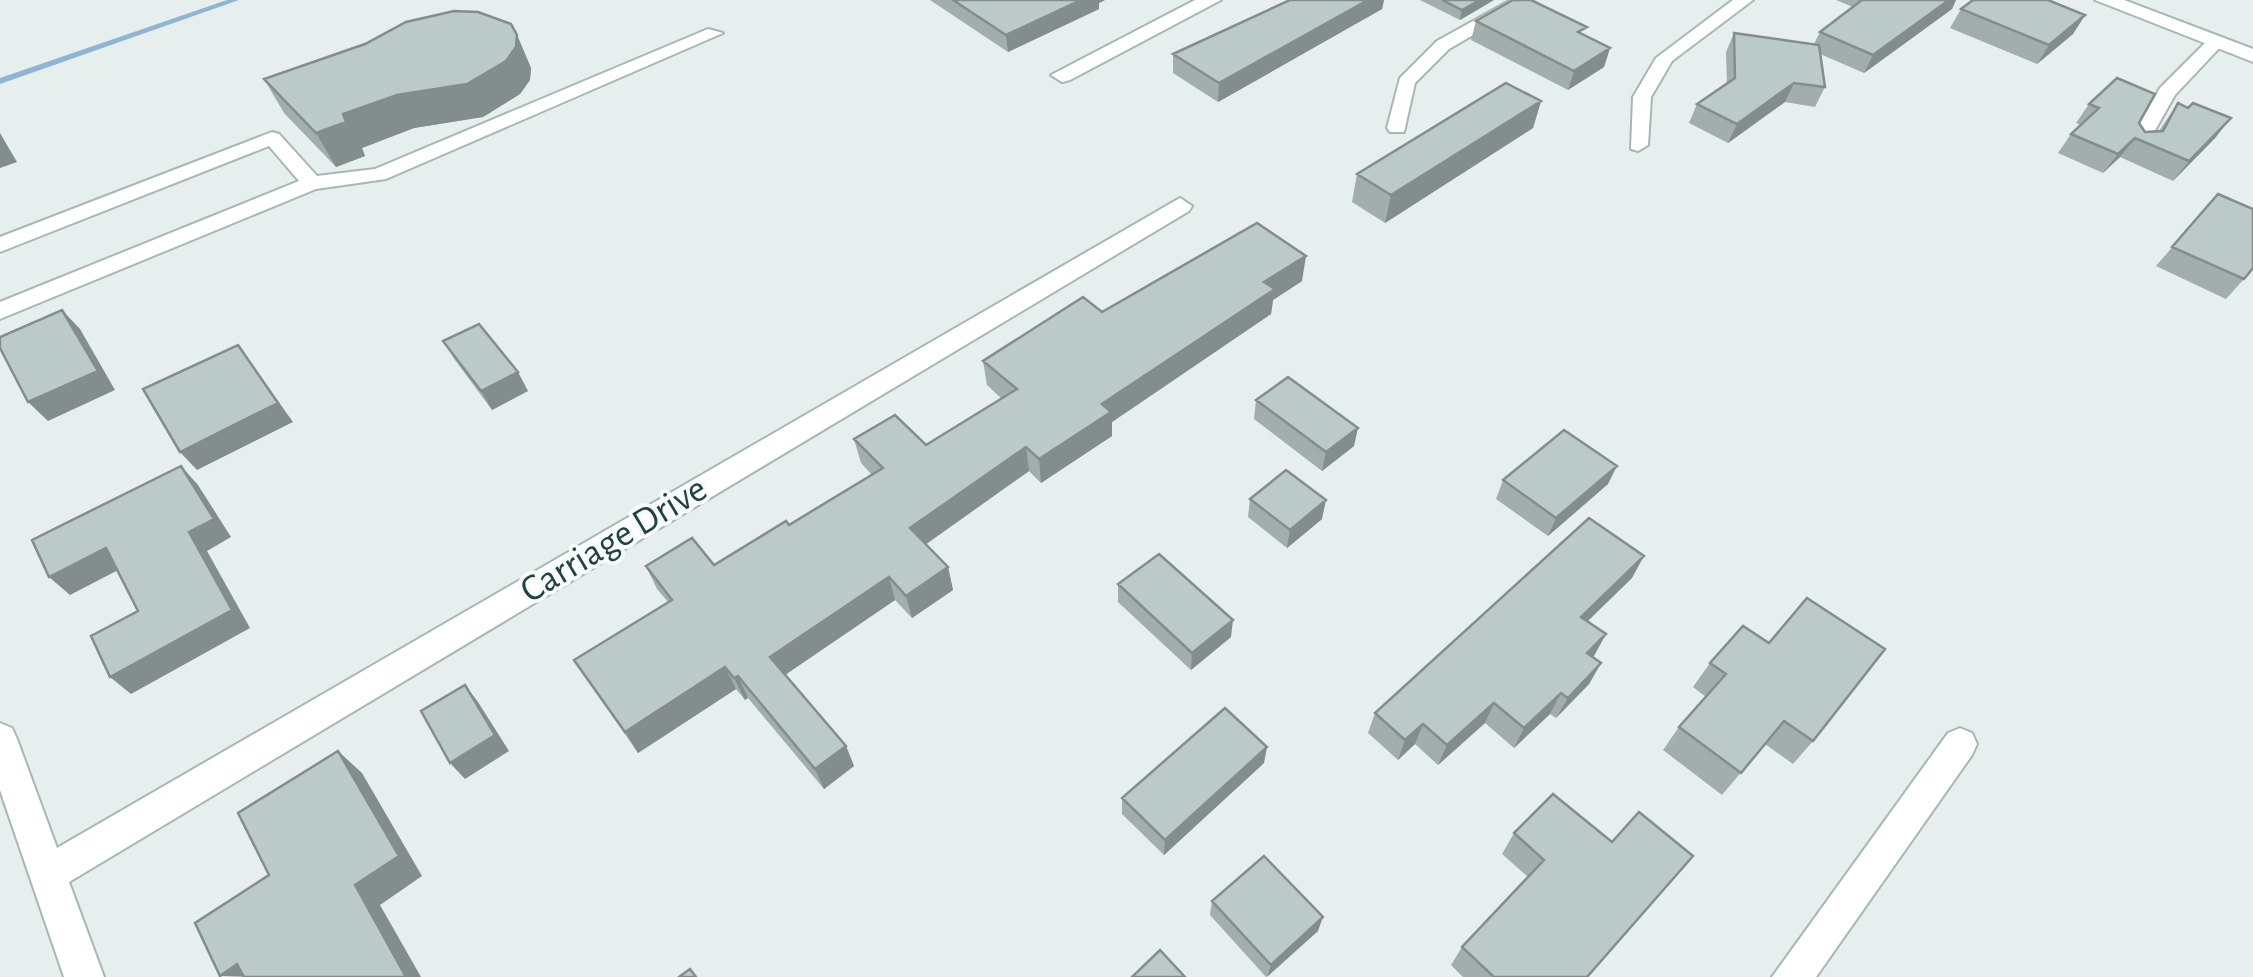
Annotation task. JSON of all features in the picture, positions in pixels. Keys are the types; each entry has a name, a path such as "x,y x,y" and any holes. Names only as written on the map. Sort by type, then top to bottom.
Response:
{"street":[{"path":"1062,75 1212,0"},
{"path":"2105,0 2253,56"},
{"name":"Carriage Drive","path":"48,874 1180,206"},
{"path":"0,740 84,977"},
{"path":"1792,977 1960,744"}],"lane":[{"path":"1397,128 1406,82 1444,44 1524,0"},
{"path":"1638,145 1642,97 1666,58 1744,0"},
{"path":"0,311 312,183 380,175 714,33"},
{"path":"2138,144 2167,92 2216,42"},
{"path":"0,245 272,138 312,183"}],"building":[{"path":"953,0 1081,0 1006,35"},
{"path":"1290,0 1368,0 1219,83 1173,54"},
{"path":"1442,0 1480,0 1462,10"},
{"path":"1513,0 1531,0 1587,27 1578,32 1610,48 1574,71 1476,21"},
{"path":"1862,0 1949,0 1873,55 1820,32"},
{"path":"1973,0 2048,0 2085,15 2049,45 1961,9"},
{"path":"454,11 478,12 511,24 517,35 516,47 506,61 467,84 397,95 343,114 346,122 316,133 264,79 365,44 406,22"},
{"path":"1734,33 1819,45 1825,87 1794,83 1737,124 1697,104 1735,78"},
{"path":"2117,78 2155,94 2139,123 2145,132 2163,131 2178,103 2188,108 2193,103 2231,118 2189,161 2135,138 2118,154 2071,134 2099,108 2089,104"},
{"path":"1506,83 1541,101 1391,195 1357,174"},
{"path":"2218,194 2253,209 2253,268 2244,279 2172,247"},
{"path":"1257,223 1306,256 1264,282 1275,289 1102,404 1111,412 1039,459 1026,447 910,528 948,567 906,596 889,577 770,657 846,746 815,769 738,676 734,678 725,667 625,732 574,660 672,600 646,566 692,538 714,565 786,521 789,525 883,468 854,439 895,415 926,445 1017,389 983,361 1083,297 1102,312"},
{"path":"62,310 98,371 28,402 0,348 0,337"},
{"path":"479,324 518,372 481,391 443,341"},
{"path":"238,345 278,403 180,452 143,389"},
{"path":"1288,377 1358,428 1326,452 1256,400"},
{"path":"1564,430 1617,466 1556,518 1503,480"},
{"path":"181,466 214,519 189,532 232,610 110,677 91,636 138,611 106,548 49,577 32,540"},
{"path":"1286,470 1326,500 1290,530 1250,499"},
{"path":"1589,518 1644,556 1581,617 1606,634 1587,653 1601,663 1568,698 1561,693 1524,728 1494,703 1447,745 1423,724 1405,740 1375,713"},
{"path":"1159,554 1233,620 1192,653 1118,584"},
{"path":"1807,598 1885,649 1813,741 1784,721 1741,773 1679,727 1726,674 1710,663 1743,626 1769,643"},
{"path":"465,685 495,735 450,763 421,711"},
{"path":"1225,708 1267,747 1165,840 1122,798"},
{"path":"338,751 399,856 355,885 406,977 244,977 237,964 220,976 195,923 269,875 238,813"},
{"path":"1553,794 1612,842 1639,812 1693,856 1587,977 1494,977 1462,947 1544,860 1514,833"},
{"path":"1264,856 1323,917 1271,965 1212,901"},
{"path":"1160,950 1185,977 1132,977"},
{"path":"690,969 696,977 679,977"}],"waterway":[{"path":"0,81 235,0"}]}
